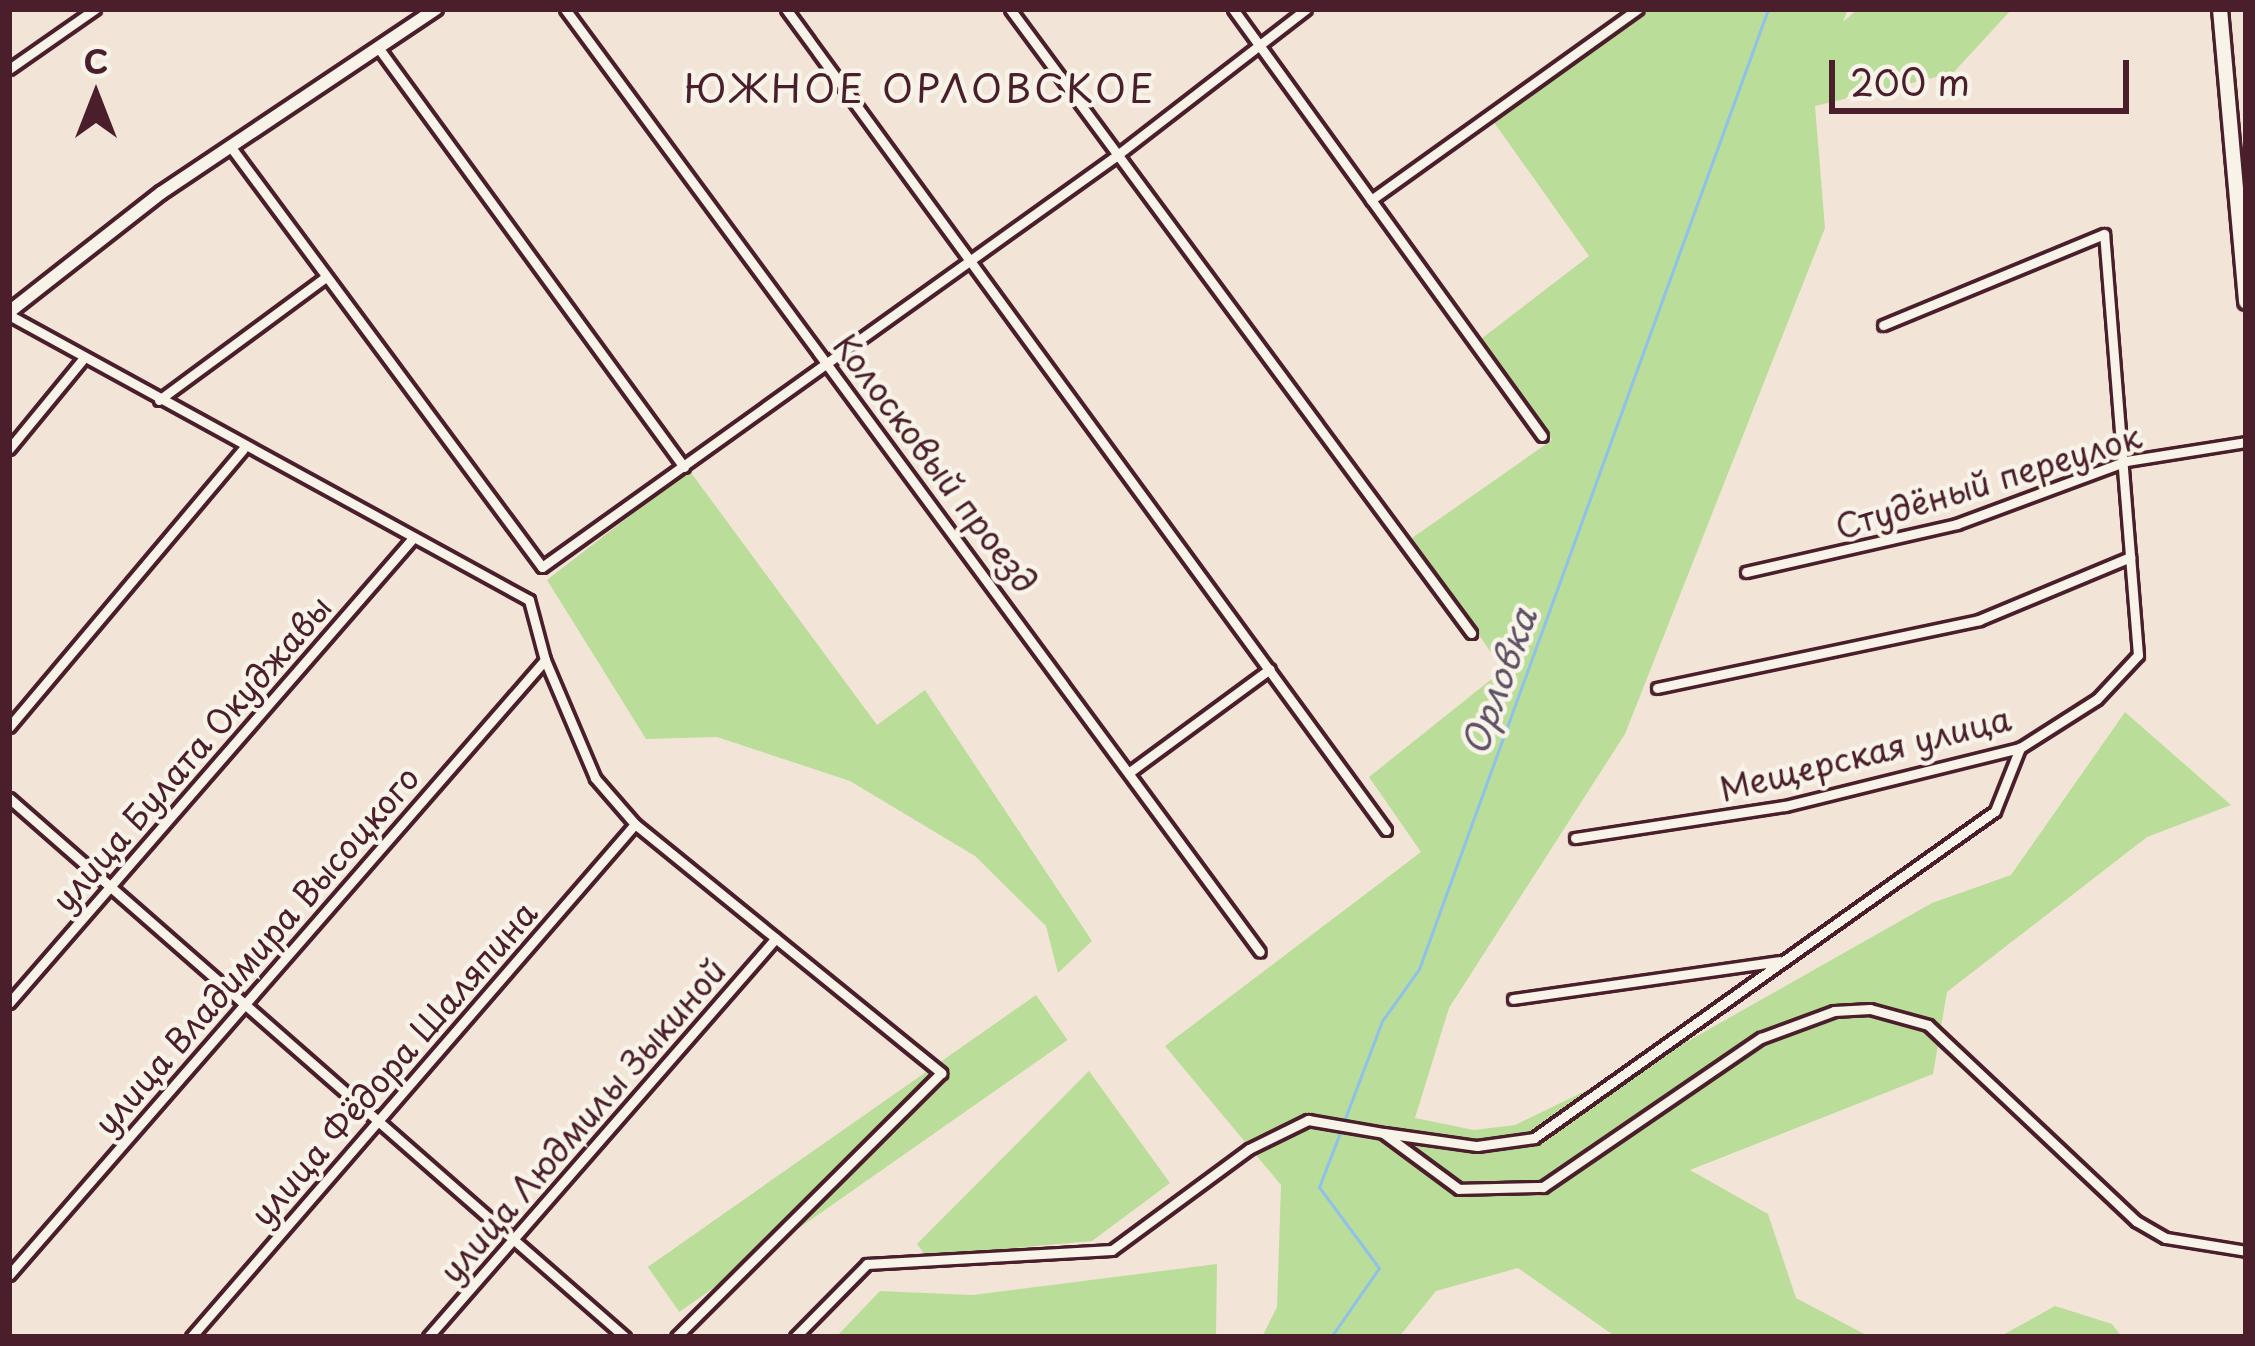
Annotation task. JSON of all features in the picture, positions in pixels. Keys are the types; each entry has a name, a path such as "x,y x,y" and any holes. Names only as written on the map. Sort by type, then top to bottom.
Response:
{"main road":[{"path":"2220,9 2246,302"}],"street":[{"path":"9,69 95,9"},
{"path":"436,9 233,150 161,193 9,314 82,360 529,600 545,660 595,778 635,824 941,1072 676,1337"},
{"name":"Колосковый проезд","path":"565,9 1260,952"},
{"path":"786,9 1386,830"},
{"path":"1010,9 1471,633"},
{"path":"1233,9 1542,436"},
{"path":"233,150 542,568 1116,156 1306,9"},
{"path":"1371,200 1638,9"},
{"path":"380,50 684,467"},
{"path":"1657,688 1978,620 2130,557 2104,234 1883,325"},
{"path":"159,400 326,277"},
{"path":"9,449 82,360"},
{"name":"Студёный переулок","path":"1746,572 1957,524 2123,463 2246,442"},
{"path":"9,728 243,448"},
{"name":"улица Булата Окуджавы","path":"9,1003 413,538"},
{"name":"Мещерская улица","path":"1575,838 1785,806 2020,748 2097,699 2138,656 2130,557"},
{"name":"улица Владимира Высоцкого","path":"9,1275 545,660"},
{"path":"1131,771 1270,669"},
{"path":"795,1337 867,1264 1112,1250 1284,1127 1331,1118 1383,1133 1477,1146 1534,1138 1995,812 2020,748"},
{"path":"9,798 242,1007 625,1337"},
{"name":"улица Фёдора Шаляпина","path":"191,1337 635,824"},
{"name":"улица Людмилы Зыкиной","path":"428,1337 776,938"},
{"path":"1513,999 1784,961"},
{"path":"1383,1133 1460,1190 1543,1187 1761,1038 1812,1015 1870,1009 1946,1037 2151,1232 2246,1251"}],"green space":[{"path":"1647,9 1848,9 1843,22 1858,9 2012,9 1953,73 1815,106 1825,228 1625,734 1449,1008 1415,1118 1474,1130 1515,1125 1690,1040 1932,903 2011,875 2125,712 2231,805 2147,837 1947,992 1933,1074 1690,1170 1768,1214 1796,1298 1870,1337 1616,1337 1518,1268 1436,1291 1399,1337 1262,1337 1277,1307 1281,1185 1165,1046 1421,852 1369,777 1503,670 1412,538 1552,440 1481,339 1589,256 1493,121"},
{"path":"689,470 877,725 925,690 1092,941 1058,973 1046,926 975,856 850,781 717,737 646,739 547,580"},
{"path":"1036,995 1068,1040 679,1312 648,1267"},
{"path":"1089,1071 1170,1183 1092,1241 926,1256 917,1244"},
{"path":"1217,1264 1216,1337 836,1337 880,1291 973,1295"},
{"path":"2055,1306 2112,1324 2122,1337 1999,1337"}],"waterway":[{"name":"Орловка","path":"1344,1121 1382,1021 1419,969 1768,9"},
{"name":"Орловка","path":"1331,1337 1379,1268 1319,1187 1341,1130"}],"district":[{"name":"ЮЖНОЕ ОРЛОВСКОЕ","path":"920,87"}]}
